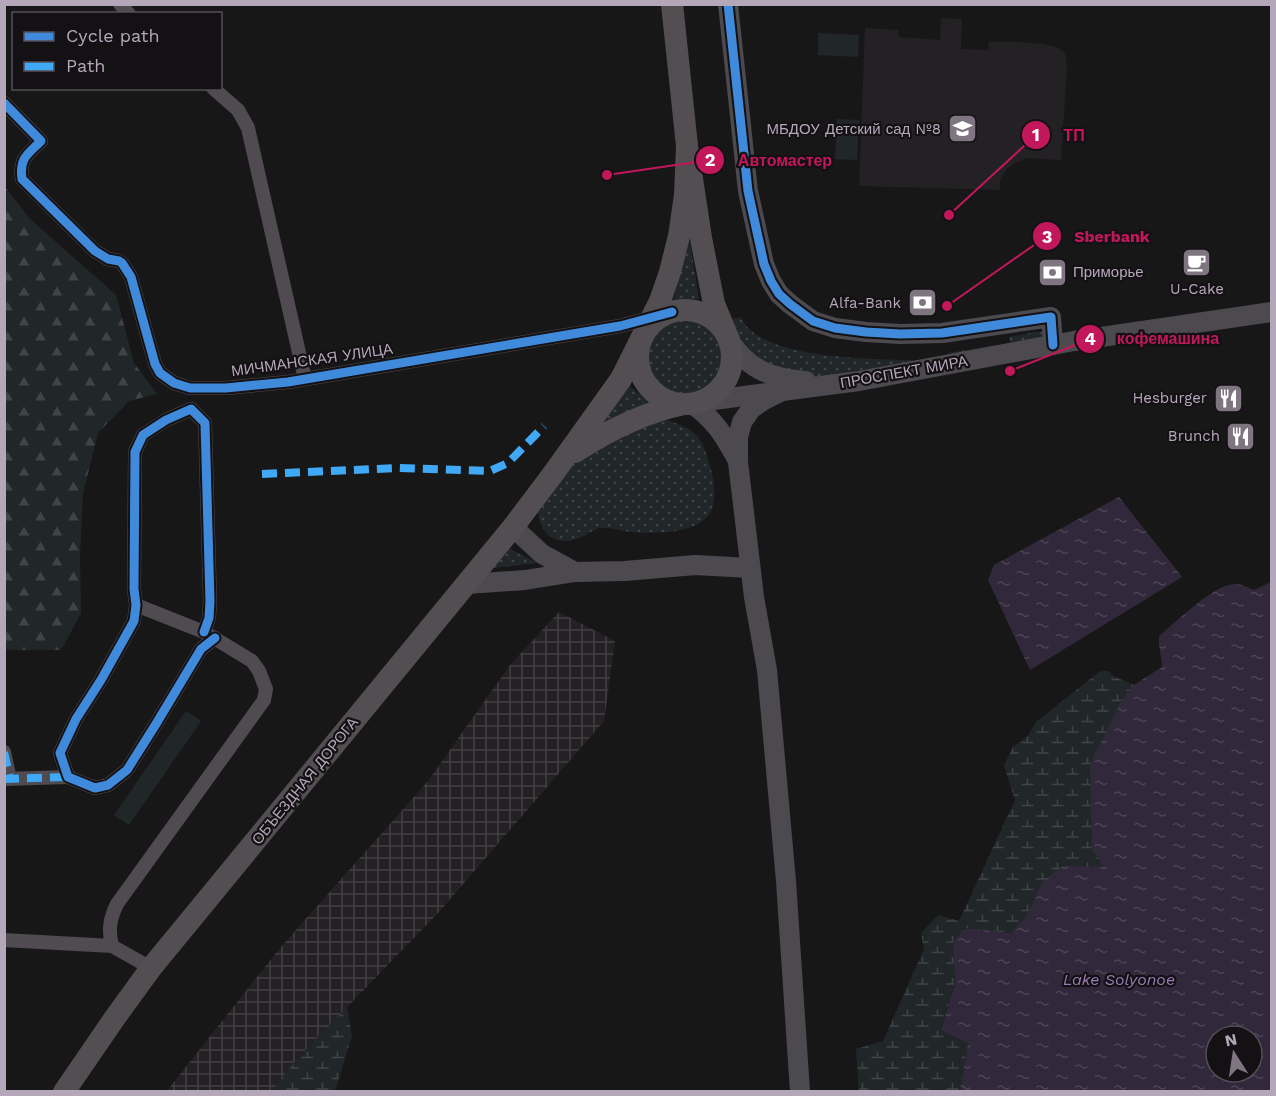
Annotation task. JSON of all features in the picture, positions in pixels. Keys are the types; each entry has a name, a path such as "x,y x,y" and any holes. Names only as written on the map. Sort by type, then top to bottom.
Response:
{"main road":[{"path":"642,338 638,357 639,368 647,385 662,398 672,402 691,403 706,399 715,393 727,378 732,361 731,350 717,314 701,238 687,146 672,4"},
{"path":"728,4 748,191 764,264 779,294 813,321 834,328 867,332 942,333 1051,317 1053,345"},
{"path":"662,315 660,300 679,236 685,195 687,146"},
{"path":"553,474 621,379 642,338 662,315 683,310 704,315 723,329 738,354 749,364 777,377 816,382 860,381"},
{"name":"ПРОСПЕКТ МИРА","path":"553,474 575,452 601,435 673,406 860,381 1053,345 1272,312"},
{"path":"782,391 751,409 742,422 738,437 738,462 750,568 767,670 772,718 800,1092"},
{"path":"691,403 718,427 738,462"},
{"name":"ОБЪЕЗДНАЯ ДОРОГА","path":"64,1092 151,968 467,584 553,474"},
{"path":"513,527 543,554 575,572"},
{"path":"467,584 525,580 575,572 625,571 695,565 750,568"}],"street":[{"path":"215,90 238,110 249,128 305,379"},
{"name":"МИЧМАНСКАЯ УЛИЦА","path":"4,103 41,141 24,159 21,169 22,179 95,251 108,259 119,261 131,277 155,363 160,373 174,383 190,388 226,388 288,382 620,326 662,315"},
{"path":"4,752 7,779 68,777 95,788 108,785 126,770 210,635 205,423 191,409 166,420 143,435 135,452 134,589 136,605 134,621 76,719 60,753 68,777"},
{"path":"112,946 110,925 117,904 266,695 259,671 252,661 210,635 136,605"},
{"path":"4,939 112,946 151,968"}],"shaded area":[{"name":"МБДОУ Детский сад №8","path":"941,18 962,19 961,49 988,50 989,42 1019,42 1057,47 1064,52 1067,67 1061,160 1028,158 1017,162 1007,169 1000,180 1000,190 859,186 865,28 898,30 899,37 940,40"},
{"path":"559,612 615,641 604,721 439,912 297,1059 272,1091 166,1092 280,948 428,781 510,665"}],"green space":[{"path":"818,33 859,35 858,57 818,55"},
{"path":"837,119 859,120 857,160 835,159"},
{"path":"5,187 30,219 116,295 134,363 157,394 129,401 98,433 83,493 80,554 81,613 61,650 9,650 5,648"},
{"path":"689,235 699,299 674,299"},
{"path":"740,317 748,328 781,346 850,358 913,360 901,369 813,379 793,376 762,361 742,341 732,319"},
{"path":"677,320 691,320 705,326 716,337 722,351 719,373 711,385 691,396 677,396 663,390 652,379 646,365 646,351 652,337 663,326"},
{"path":"1044,332 1046,337 949,359 948,353 1010,343 1009,337"},
{"path":"627,377 631,387 653,407 594,429"},
{"path":"666,420 691,431 704,447 714,488 713,506 706,519 676,531 651,533 599,528 569,541 557,540 546,532 541,524 538,511 579,456 617,433"},
{"path":"503,545 537,563 482,569"},
{"path":"1108,671 1113,676 1134,685 1123,698 1104,867 1042,882 1027,915 1011,933 966,928 953,941 955,982 941,1029 968,1043 960,1091 859,1091 856,1049 883,1041 924,949 921,933 938,915 959,921 1015,800 1004,765 1013,747 1028,736 1036,722 1099,672"},
{"path":"186,711 201,721 129,825 114,815"},
{"path":"347,1007 352,1036 335,1091 272,1091 297,1059"}],"water":[{"path":"1119,497 1182,577 1030,670 988,580 994,565"},
{"name":"Lake Solyonoe","path":"1271,582 1271,1091 960,1091 968,1043 941,1030 955,983 953,941 966,928 1011,933 1027,915 1042,882 1063,866 1104,867 1092,849 1090,764 1123,698 1134,685 1162,667 1159,636 1207,596 1228,585 1238,584 1254,590"}],"marked path":[{"path":"262,474 397,468 490,471 508,463 544,426"},
{"path":"4,752 10,779"},
{"path":"4,779 68,777"}],"cycle path":[{"path":"728,4 748,191 764,264 779,294 813,321 835,328 866,332 942,333 1051,317 1053,345"},
{"path":"4,103 41,141 23,161 22,179 95,251 108,259 122,263 131,277 155,364 160,373 174,383 190,388 226,388 288,382 620,326 672,312"},
{"path":"204,632 209,618 210,601 205,423 191,409 166,420 143,435 135,452 134,589 136,605 134,621 76,719 60,753 68,777 95,788 108,785 127,770 201,649 215,638"}],"place":[{"name":"МБДОУ Детский сад №8","path":"962,129"},
{"name":"Автомастер","path":"607,175"},
{"name":"ТП","path":"949,215"},
{"name":"U-Cake","path":"1197,262"},
{"name":"Приморье","path":"1052,272"},
{"name":"Alfa-Bank","path":"922,303"},
{"name":"Sberbank","path":"947,306"},
{"name":"кофемашина","path":"1010,371"},
{"name":"Hesburger","path":"1228,398"},
{"name":"Brunch","path":"1241,436"}]}
